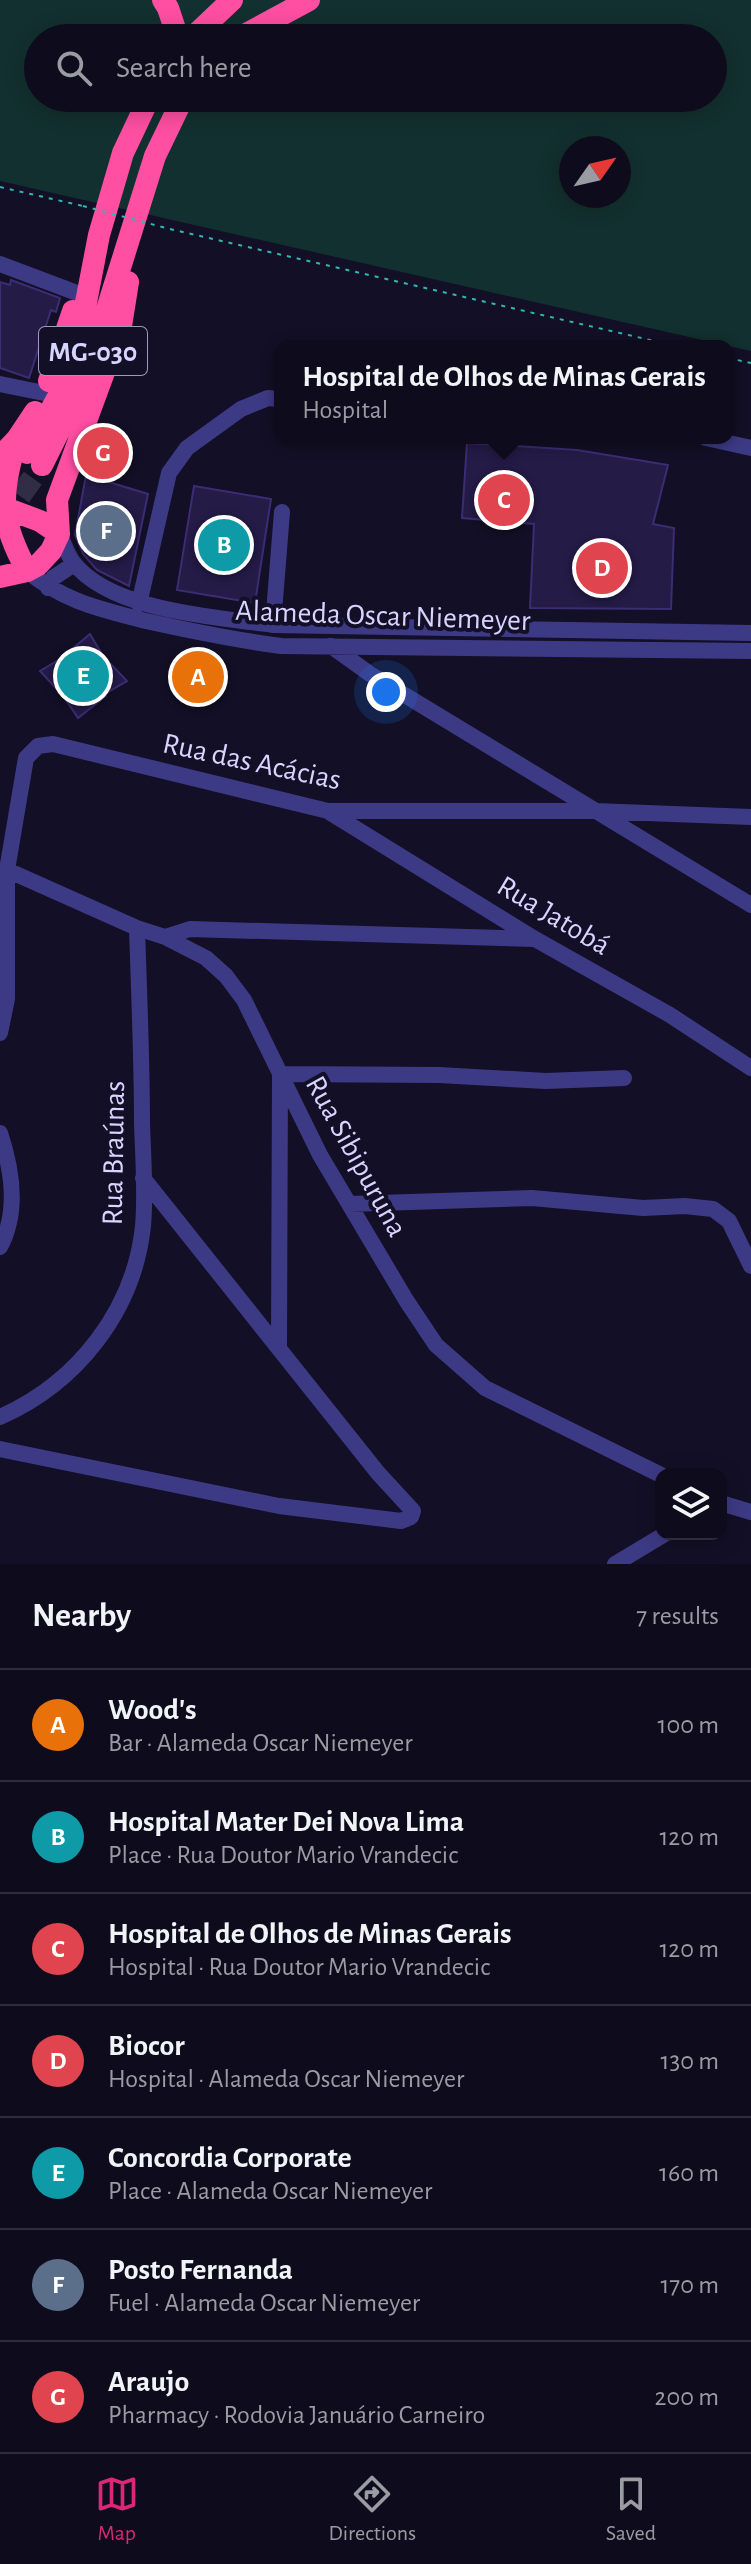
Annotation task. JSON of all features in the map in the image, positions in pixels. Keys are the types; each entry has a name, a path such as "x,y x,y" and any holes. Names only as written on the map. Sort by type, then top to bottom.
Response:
{"highway":[{"path":"163,0 173,24"},
{"path":"207,24 232,0"},
{"path":"261,24 283,0"},
{"path":"261,24 309,0"},
{"name":"MG-030","path":"29,452 58,397 77,349 99,235 123,153 142,112"},
{"name":"MG-030","path":"29,452 74,401 92,357 133,233 155,156 176,112"},
{"path":"0,577 27,571 38,565 51,551 59,534 57,500 121,326 133,233"},
{"path":"27,571 13,550 3,511 29,452 44,393 99,235"},
{"path":"0,457 29,452"},
{"path":"3,511 40,521 59,534"}],"street":[{"path":"0,264 77,293"},
{"path":"0,384 44,393"},
{"path":"139,604 169,473 187,448 232,415 268,398 274,398"},
{"path":"273,625 282,512"},
{"name":"Alameda Oscar Niemeyer","path":"59,534 74,564 95,581 139,604 273,625 751,633"},
{"path":"48,588 53,578 74,564"},
{"name":"Alameda Oscar Niemeyer","path":"27,571 48,588 85,606 211,636 281,646 751,651"},
{"path":"706,651 709,633"},
{"path":"331,646 370,674 751,905"},
{"name":"Rua das Acácias","path":"0,1033 7,999 7,870 26,758 38,746 53,744 328,811 595,811 751,817"},
{"name":"Rua Jatobá","path":"328,811 535,939 670,1015 751,1068"},
{"name":"Rua Sibipuruna","path":"7,870 137,928 165,937 206,958 226,976 244,1000 320,1155 436,1345 485,1388 655,1472"},
{"name":"Rua Braúnas","path":"0,1417 45,1392 67,1375 100,1339 121,1303 134,1262 143,1227 142,1052 137,928"},
{"path":"165,937 190,929 535,939"},
{"path":"279,1346 280,1074 439,1075 546,1081 624,1078"},
{"path":"0,1133 13,1197 7,1235 0,1247"},
{"path":"0,1449 279,1506 401,1521 411,1517 413,1511 378,1473 143,1178"},
{"path":"349,1204 532,1198 643,1208 685,1206 713,1209 729,1221 751,1266"},
{"path":"727,1505 751,1512"},
{"path":"615,1564 655,1540"}],"path":[{"path":"0,187 650,340"}],"green space":[{"path":"0,0 751,0 751,351 734,347 734,340 702,340 0,181"}],"building":[{"path":"11,280 60,298 56,312 51,310 29,378 0,368 0,282 10,285"},
{"path":"467,444 577,450 668,465 653,524 674,528 671,609 530,608 534,524 462,518"},
{"path":"86,475 148,494 129,586 97,570 83,554 75,535"},
{"path":"194,486 271,499 255,603 177,590"},
{"path":"90,634 103,656 127,681 105,694 78,718 40,671"}],"tunnel":[{"path":"1,523 42,465"}],"place":[{"name":"Araujo","path":"103,453"},
{"name":"Hospital de Olhos de Minas Gerais","path":"504,500"},
{"name":"Posto Fernanda","path":"106,531"},
{"name":"Hospital Mater Dei Nova Lima","path":"224,545"},
{"name":"Biocor","path":"602,568"},
{"name":"Concordia Corporate","path":"83,676"},
{"name":"Wood's","path":"198,677"}]}
